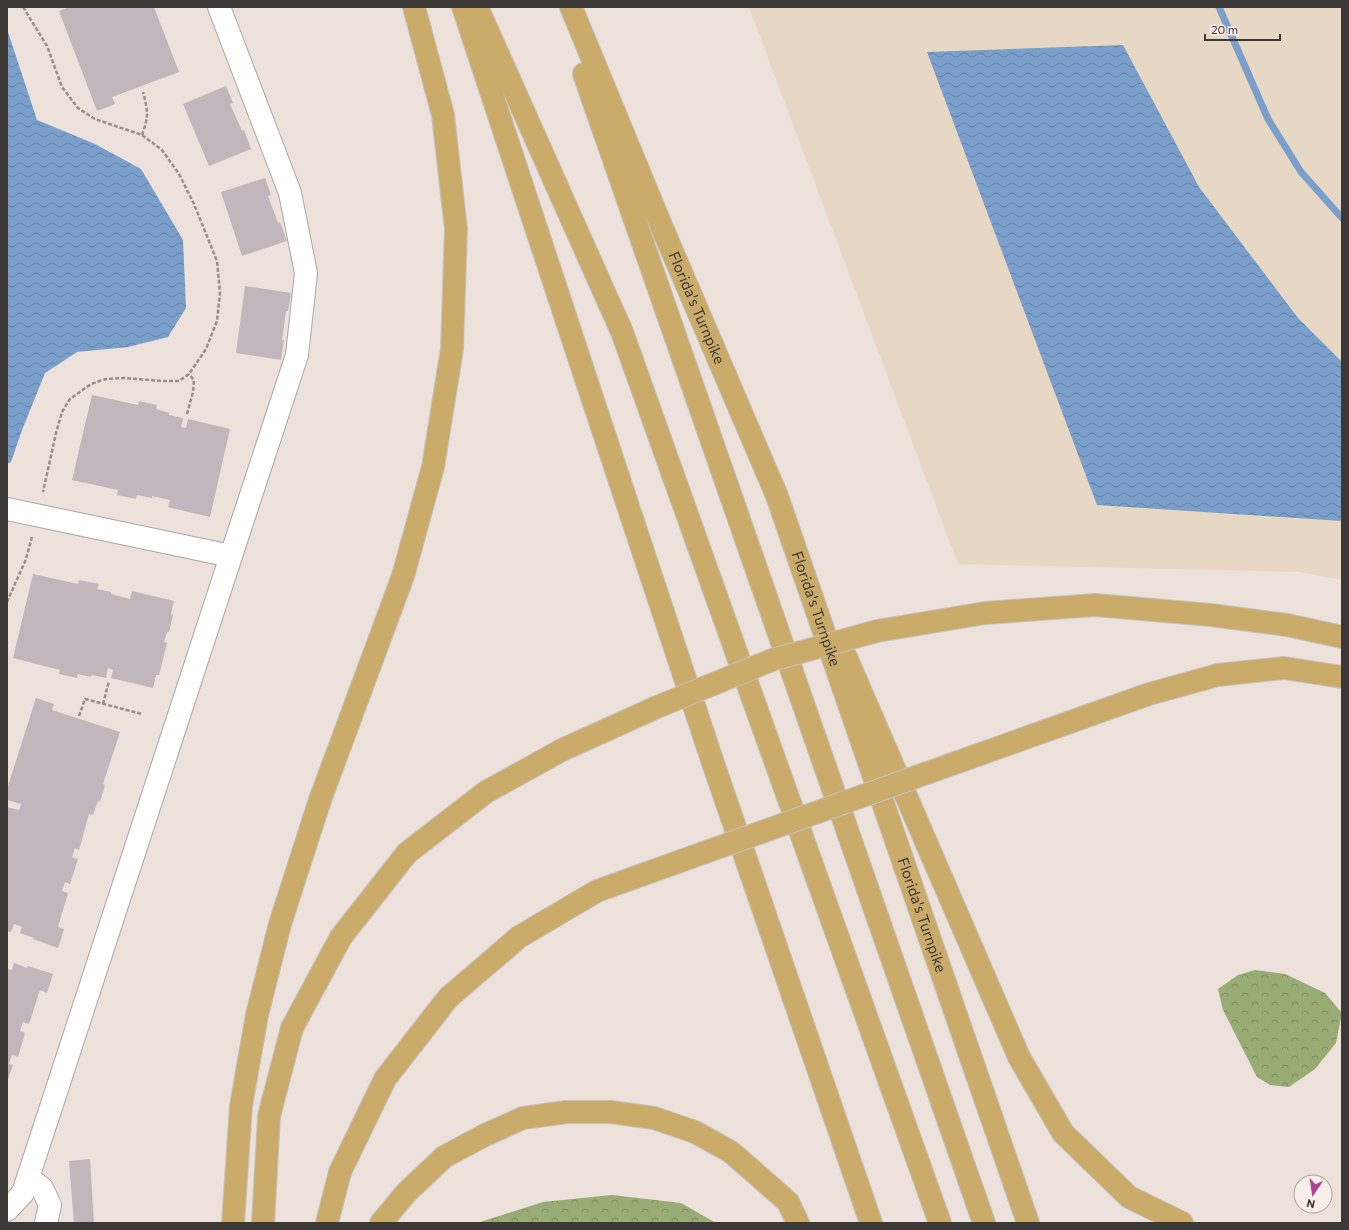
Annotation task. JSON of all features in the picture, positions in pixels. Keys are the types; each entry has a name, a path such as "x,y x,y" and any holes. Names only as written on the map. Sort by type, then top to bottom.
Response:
{"highway":[{"path":"233,1223 241,1106 257,1015 280,924 320,800 403,576 433,467 452,349 456,230 443,115 414,7"},
{"path":"463,7 713,763 870,1223"},
{"path":"477,7 622,332 940,1223"},
{"path":"561,7 984,1223"},
{"name":"Florida's Turnpike","path":"571,7 661,225 777,496 1028,1223"},
{"path":"777,496 1019,1057 1063,1133 1129,1197 1182,1223"},
{"path":"263,1223 269,1116 292,1028 341,938 407,853 486,792 562,750 657,706 772,660 877,631 985,613 1095,605 1210,615 1287,625 1342,637"},
{"path":"327,1223 340,1172 385,1078 448,998 519,937 597,891 1149,694 1218,675 1284,668 1342,677"},
{"path":"381,1223 406,1193 444,1157 485,1135 523,1118 566,1112 611,1112 654,1118 696,1132 732,1152 788,1202 798,1223"}],"street":[{"path":"7,1210 23,1193 230,556 297,355 306,273 290,193 219,7"},
{"path":"7,509 230,556"},
{"path":"28,1178 42,1188 50,1205 46,1223"}],"path":[{"path":"7,602 26,559 38,515 56,433 62,412 70,399 90,384 106,379 125,378 179,381 189,374 206,349 217,321 220,293 217,261 194,204 179,174 162,150 142,135 95,119 78,108 62,87 47,46 23,7"},
{"path":"142,135 148,111 143,92"},
{"path":"187,414 193,392 194,380 189,374"},
{"path":"103,704 109,681"},
{"path":"79,716 85,699 142,714"}],"shaded area":[{"path":"749,7 1342,7 1342,580 1299,572 958,564"}],"green space":[{"path":"1255,970 1285,974 1325,993 1342,1013 1336,1043 1315,1069 1289,1087 1270,1085 1257,1077 1223,1010 1218,989 1238,975"},
{"path":"612,1195 681,1203 716,1223 477,1223 543,1202"}],"water":[{"path":"7,29 37,120 95,144 141,169 183,240 186,308 168,337 128,347 77,352 45,373 11,462 7,464"},
{"path":"1123,45 1199,187 1298,318 1342,362 1342,521 1097,505 927,52"}],"building":[{"path":"70,7 154,7 179,72 112,97 115,104 97,111 59,11"},
{"path":"226,86 233,103 230,104 242,131 244,130 251,149 209,166 183,104"},
{"path":"265,178 271,195 268,196 278,223 280,222 287,241 242,256 221,192"},
{"path":"245,286 291,293 288,311 286,311 281,360 236,353"},
{"path":"92,395 138,405 139,401 157,405 156,409 169,413 169,415 183,418 181,427 186,428 188,419 230,429 210,517 168,507 170,500 152,496 152,498 137,495 136,499 117,495 118,490 72,480"},
{"path":"33,574 78,584 79,580 99,584 97,589 130,599 132,591 174,601 171,614 173,615 169,632 167,632 164,642 167,643 159,675 156,675 153,688 111,678 113,670 108,668 106,678 78,674 77,678 59,674 60,670 13,658"},
{"path":"36,698 54,704 52,710 120,732 103,784 105,785 100,802 98,801 93,815 89,814 79,850 75,848 72,857 78,859 70,884 65,882 62,891 68,893 58,927 64,929 58,948 20,933 22,927 14,924 11,932 7,931 7,807 19,810 21,804 7,800 7,789"},
{"path":"14,963 27,968 28,966 53,974 47,993 40,990 29,1024 23,1022 20,1031 25,1033 18,1057 12,1055 9,1064 13,1065 7,1082 7,969 12,970"},
{"path":"90,1159 94,1223 74,1223 69,1161"}],"waterway":[{"path":"1219,7 1268,119 1301,172 1342,218"}]}
